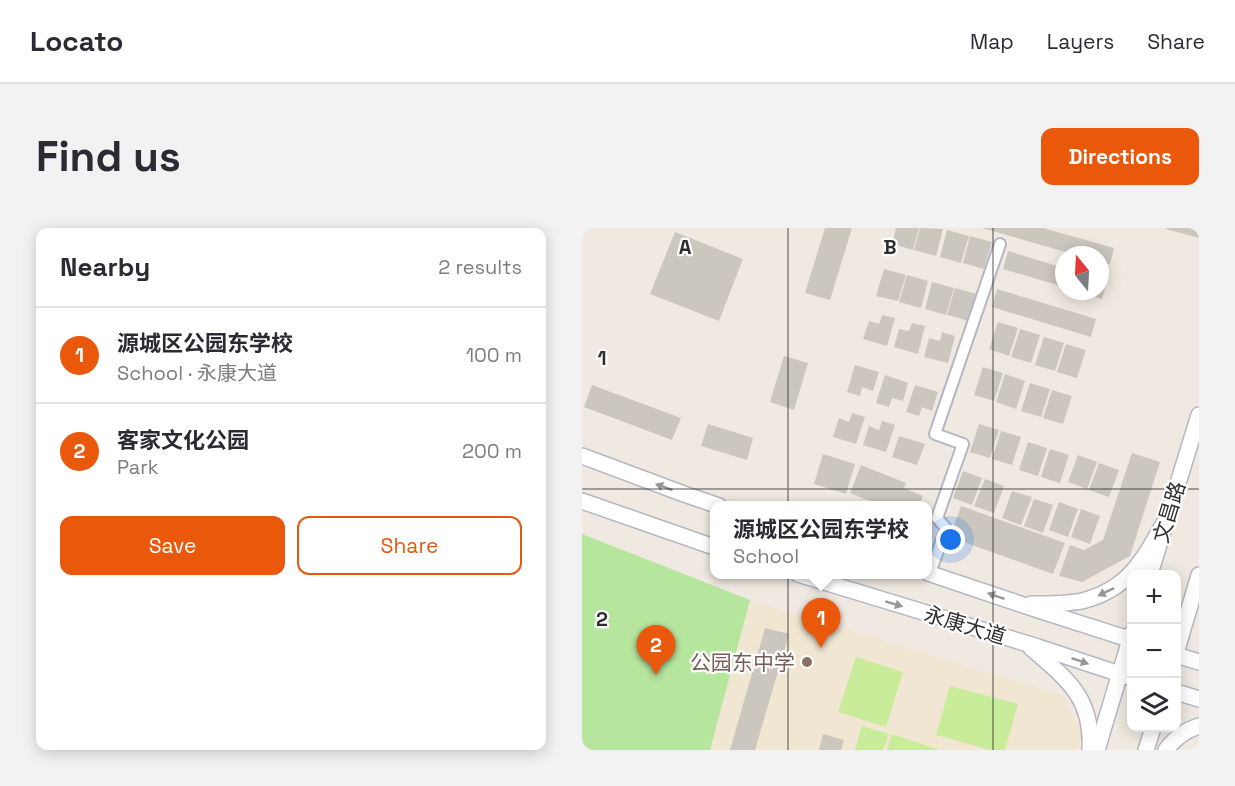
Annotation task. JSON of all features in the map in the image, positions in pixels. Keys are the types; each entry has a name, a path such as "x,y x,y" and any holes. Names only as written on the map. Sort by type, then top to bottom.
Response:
{"main road":[{"name":"文昌路","path":"1151,570 1199,415"},
{"path":"582,456 710,503"},
{"path":"582,501 710,546"},
{"path":"1023,605 1081,601 1108,593 1135,570 1168,516"},
{"name":"永康大道","path":"932,574 1023,605 1127,636"},
{"path":"1181,637 1199,576"},
{"name":"永康大道","path":"814,579 1125,676"},
{"path":"1027,644 1068,680 1086,709 1091,734 1090,750"},
{"path":"1181,656 1199,662"},
{"path":"1097,750 1125,676"},
{"path":"1181,694 1199,699"},
{"path":"1166,750 1190,729 1199,726"},
{"path":"1146,750 1152,732"}],"street":[{"path":"932,565 946,528 932,520 963,444 934,434 1000,244"}],"shaded area":[{"path":"750,600 1062,695 1083,734 1077,750 710,750"}],"green space":[{"path":"582,534 750,600 710,750 582,750"},
{"path":"856,657 903,672 886,727 838,712"},
{"path":"950,686 1018,704 1005,750 990,750 936,735"},
{"path":"862,726 889,734 883,750 855,750"},
{"path":"892,734 939,750 887,750"}],"building":[{"path":"825,228 852,228 830,300 805,293"},
{"path":"896,228 919,228 913,250 892,244"},
{"path":"920,228 943,229 936,256 914,250"},
{"path":"982,228 1043,228 1107,246 1055,246 1055,249"},
{"path":"1199,228 1199,238 1166,229"},
{"path":"947,230 969,236 961,263 940,257"},
{"path":"675,232 743,259 719,321 650,294"},
{"path":"970,236 992,242 984,269 963,263"},
{"path":"1109,247 1114,248 1109,264"},
{"path":"1008,251 1055,265 1055,284 1003,269"},
{"path":"884,269 906,275 898,301 876,296"},
{"path":"907,275 928,281 921,308 899,302"},
{"path":"932,282 954,288 946,315 925,309"},
{"path":"955,288 977,294 969,321 947,315"},
{"path":"997,289 1096,319 1091,337 992,307"},
{"path":"882,315 895,318 887,346 863,339 869,321 879,324"},
{"path":"998,322 1018,328 1009,356 989,349"},
{"path":"912,323 925,326 918,354 894,347 899,329 909,331"},
{"path":"1020,329 1040,335 1031,363 1011,357"},
{"path":"942,332 955,336 948,363 924,357 929,338 940,341"},
{"path":"1044,337 1064,343 1055,371 1035,365"},
{"path":"1066,344 1086,350 1077,378 1057,372"},
{"path":"784,356 808,363 794,410 770,402"},
{"path":"855,365 879,372 873,391 862,387 860,396 847,392"},
{"path":"983,367 1003,373 994,401 974,395"},
{"path":"1005,374 1025,381 1016,409 996,402"},
{"path":"885,375 908,383 903,401 892,398 889,407 876,403"},
{"path":"1030,383 1050,389 1041,417 1021,411"},
{"path":"592,385 681,418 672,440 584,407"},
{"path":"915,385 938,392 932,411 922,407 919,416 906,412"},
{"path":"1052,390 1072,396 1063,424 1043,418"},
{"path":"852,413 865,417 856,444 833,437 839,418 849,422"},
{"path":"882,421 895,425 886,452 863,445 869,426 879,430"},
{"path":"708,424 753,438 747,460 701,446"},
{"path":"979,424 999,430 990,458 970,452"},
{"path":"1001,431 1021,437 1012,465 992,459"},
{"path":"899,436 925,444 917,465 892,457"},
{"path":"1028,442 1047,448 1038,476 1019,470"},
{"path":"1050,449 1069,455 1060,483 1041,477"},
{"path":"1132,453 1160,462 1130,556 1082,582 1059,576 1070,545 1084,550 1103,540"},
{"path":"823,454 855,464 846,494 814,484"},
{"path":"1078,455 1097,462 1087,489 1068,482"},
{"path":"1099,463 1119,470 1109,497 1089,490"},
{"path":"861,465 906,483 904,488 923,496 921,501 870,501 850,493"},
{"path":"963,471 982,478 972,505 953,498"},
{"path":"985,479 1004,486 994,513 974,506"},
{"path":"1012,491 1032,497 1021,525 1002,518"},
{"path":"1034,499 1053,505 1043,533 1024,526"},
{"path":"1059,502 1078,509 1068,537 1049,530"},
{"path":"961,506 1065,543 1053,574 950,537"},
{"path":"1081,509 1100,516 1090,544 1071,537"},
{"path":"765,628 789,634 755,750 730,750"},
{"path":"823,734 844,740 841,750 819,750"}],"place":[{"name":"源城区公园东学校","path":"821,648"},
{"name":"公园东中学","path":"807,662"},
{"name":"客家文化公园","path":"656,675"}]}
